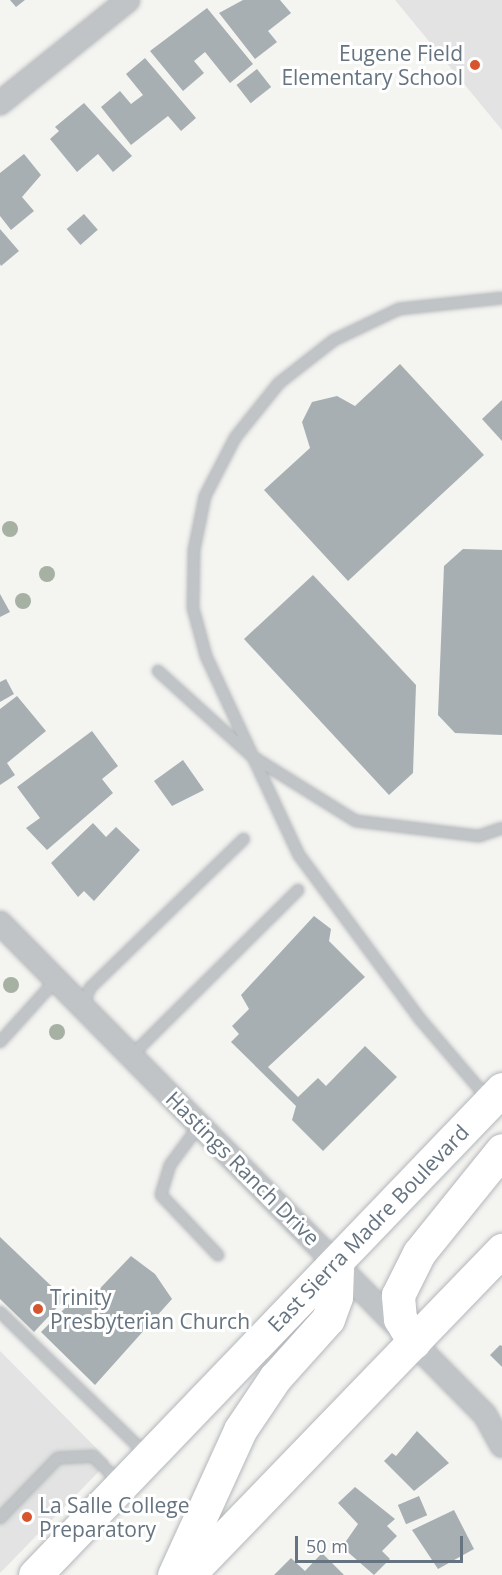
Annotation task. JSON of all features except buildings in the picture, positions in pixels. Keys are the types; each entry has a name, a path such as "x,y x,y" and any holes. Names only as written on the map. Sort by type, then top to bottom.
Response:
{"main road":[{"name":"East Sierra Madre Boulevard","path":"34,1575 496,1095"},
{"path":"414,1342 400,1319 398,1295 419,1253 502,1150"},
{"path":"188,1575 502,1250"},
{"path":"174,1575 240,1430 276,1378 328,1319 336,1297 337,1261"}],"street":[{"path":"0,103 128,0"},
{"name":"Hastings Ranch Drive","path":"2,930 129,1058 201,1123 337,1261 485,1415 502,1446"}],"lane":[{"path":"496,1095 420,1019 299,855 206,656 193,608 194,550 205,496 235,438 279,383 334,340 399,309 502,297"},
{"path":"158,671 253,757 356,821 479,836 502,828"},
{"path":"82,1009 90,988 244,839"},
{"path":"129,1058 298,890"},
{"path":"0,1042 55,981"},
{"path":"201,1123 170,1165 161,1195 218,1255"},
{"path":"0,1312 148,1456"},
{"path":"0,1518 58,1458 93,1456 121,1484"}],"shaded area":[{"name":"Eugene Field Elementary School","path":"395,0 502,0 502,130"},
{"name":"La Salle College Preparatory","path":"0,1351 109,1461 0,1573"}],"place":[{"name":"Eugene Field Elementary School","path":"475,65"},
{"name":"Trinity Presbyterian Church","path":"38,1309"},
{"name":"La Salle College Preparatory","path":"27,1517"}]}
